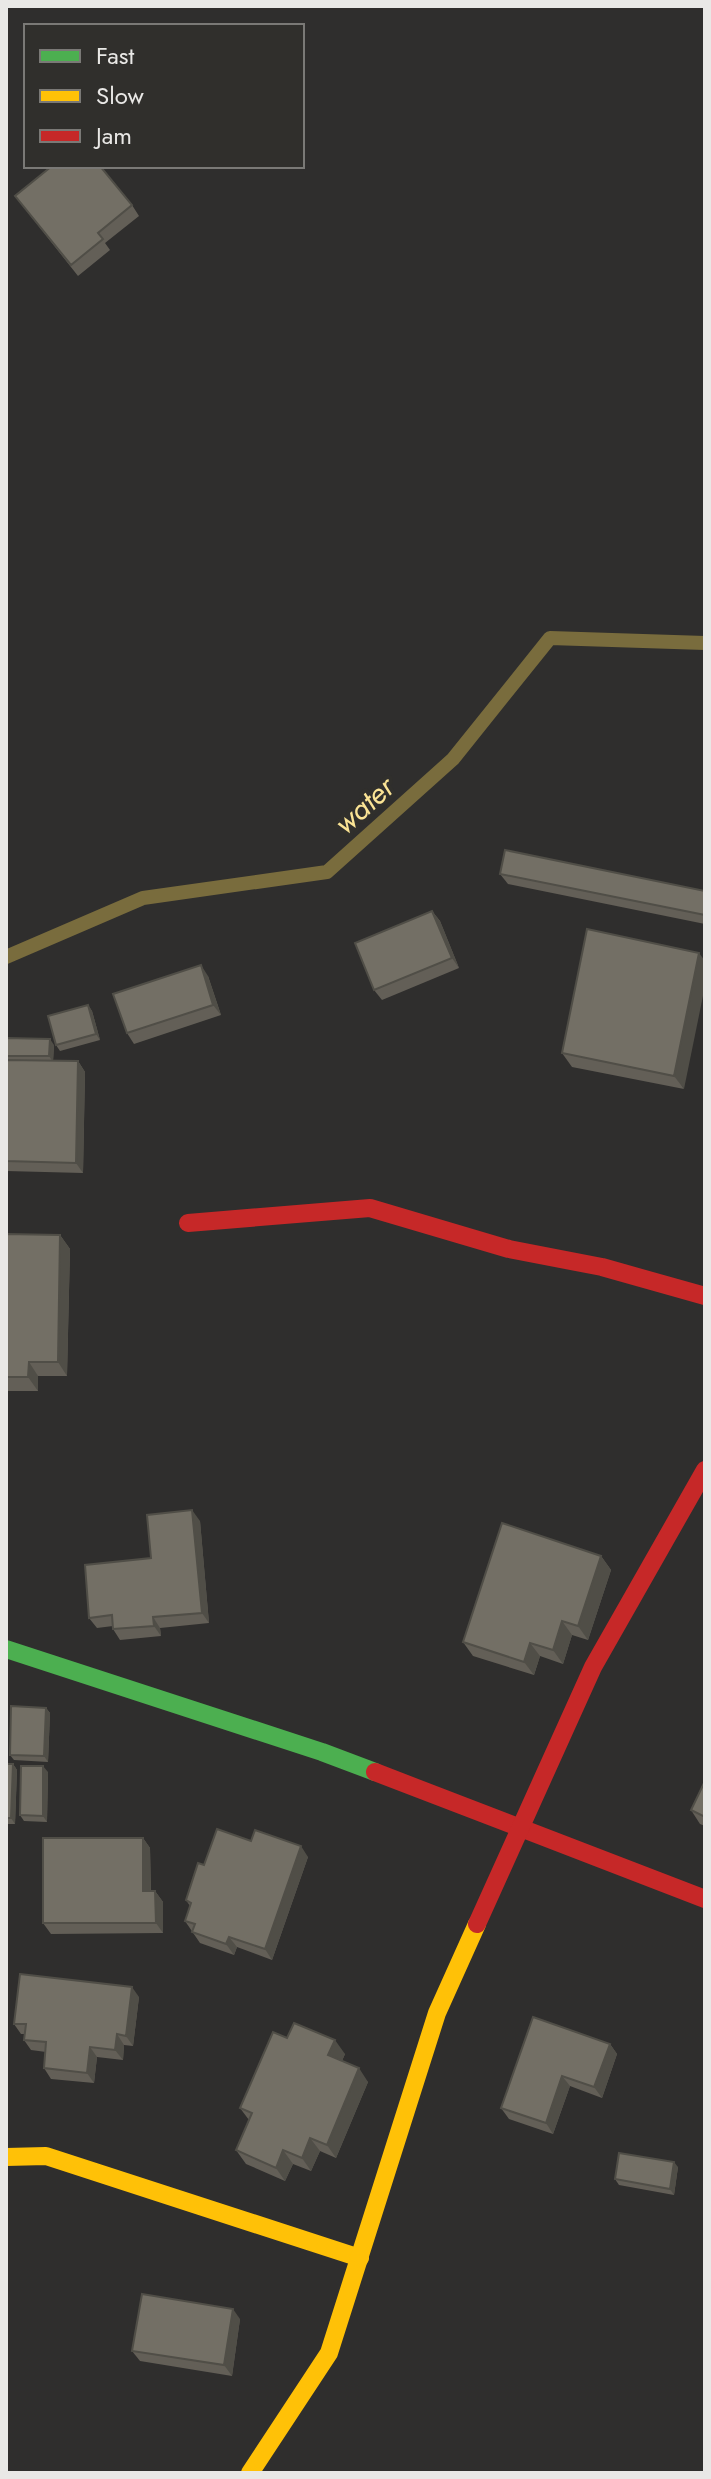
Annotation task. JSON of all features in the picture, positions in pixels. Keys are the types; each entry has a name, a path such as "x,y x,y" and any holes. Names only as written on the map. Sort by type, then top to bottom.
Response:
{"street":[{"path":"188,1223 370,1208 509,1249 602,1267 705,1296"},
{"path":"250,2473 329,2353 437,2013 593,1667 705,1470"},
{"path":"6,1649 322,1752 705,1899"},
{"path":"6,2157 46,2156 360,2258"}],"building":[{"path":"50,168 102,168 132,205 98,233 103,239 71,265 15,196"},
{"path":"505,850 705,891 705,915 500,874"},
{"path":"432,911 452,958 374,990 355,943"},
{"path":"587,929 699,953 674,1076 562,1053"},
{"path":"201,965 213,1005 127,1033 113,994"},
{"path":"88,1005 96,1034 56,1045 48,1016"},
{"path":"6,1038 50,1039 49,1056 6,1056"},
{"path":"6,1060 78,1061 76,1163 6,1161"},
{"path":"6,1234 60,1235 58,1362 29,1362 28,1377 6,1377"},
{"path":"192,1510 202,1613 153,1617 154,1626 113,1629 112,1615 89,1618 85,1565 151,1558 147,1515"},
{"path":"502,1523 601,1556 578,1626 562,1621 553,1650 530,1643 524,1662 463,1642"},
{"path":"11,1706 46,1708 44,1756 10,1755"},
{"path":"6,1764 13,1764 11,1818 6,1818"},
{"path":"21,1766 43,1766 43,1816 20,1815"},
{"path":"705,1781 705,1817 691,1810"},
{"path":"217,1829 251,1841 255,1830 301,1846 265,1949 229,1937 226,1944 192,1932 195,1924 185,1921 191,1903 186,1900 198,1863 204,1865"},
{"path":"43,1838 143,1838 143,1891 155,1891 156,1923 43,1923"},
{"path":"20,1974 132,1987 126,2036 117,2034 115,2050 90,2047 87,2073 44,2068 46,2042 24,2040 26,2024 14,2024"},
{"path":"533,2017 610,2044 594,2087 562,2076 546,2123 501,2108"},
{"path":"294,2023 335,2040 328,2055 359,2068 327,2145 310,2138 302,2158 283,2150 276,2168 236,2150 252,2113 240,2108 273,2032 287,2038"},
{"path":"619,2153 674,2162 670,2189 615,2179"},
{"path":"142,2294 233,2309 224,2365 132,2351"}],"waterway":[{"name":"water","path":"6,957 143,898 327,872 453,759 550,638 705,643"}],"traffic: fast":[{"path":"6,1649 375,1772"}],"traffic: slow":[{"path":"250,2473 329,2353 437,2013 477,1924"},
{"path":"6,2157 46,2156 360,2258"}],"traffic: jam":[{"path":"188,1223 370,1208 509,1249 602,1267 705,1296"},
{"path":"477,1924 593,1667 705,1470"},
{"path":"375,1772 705,1899"}]}
